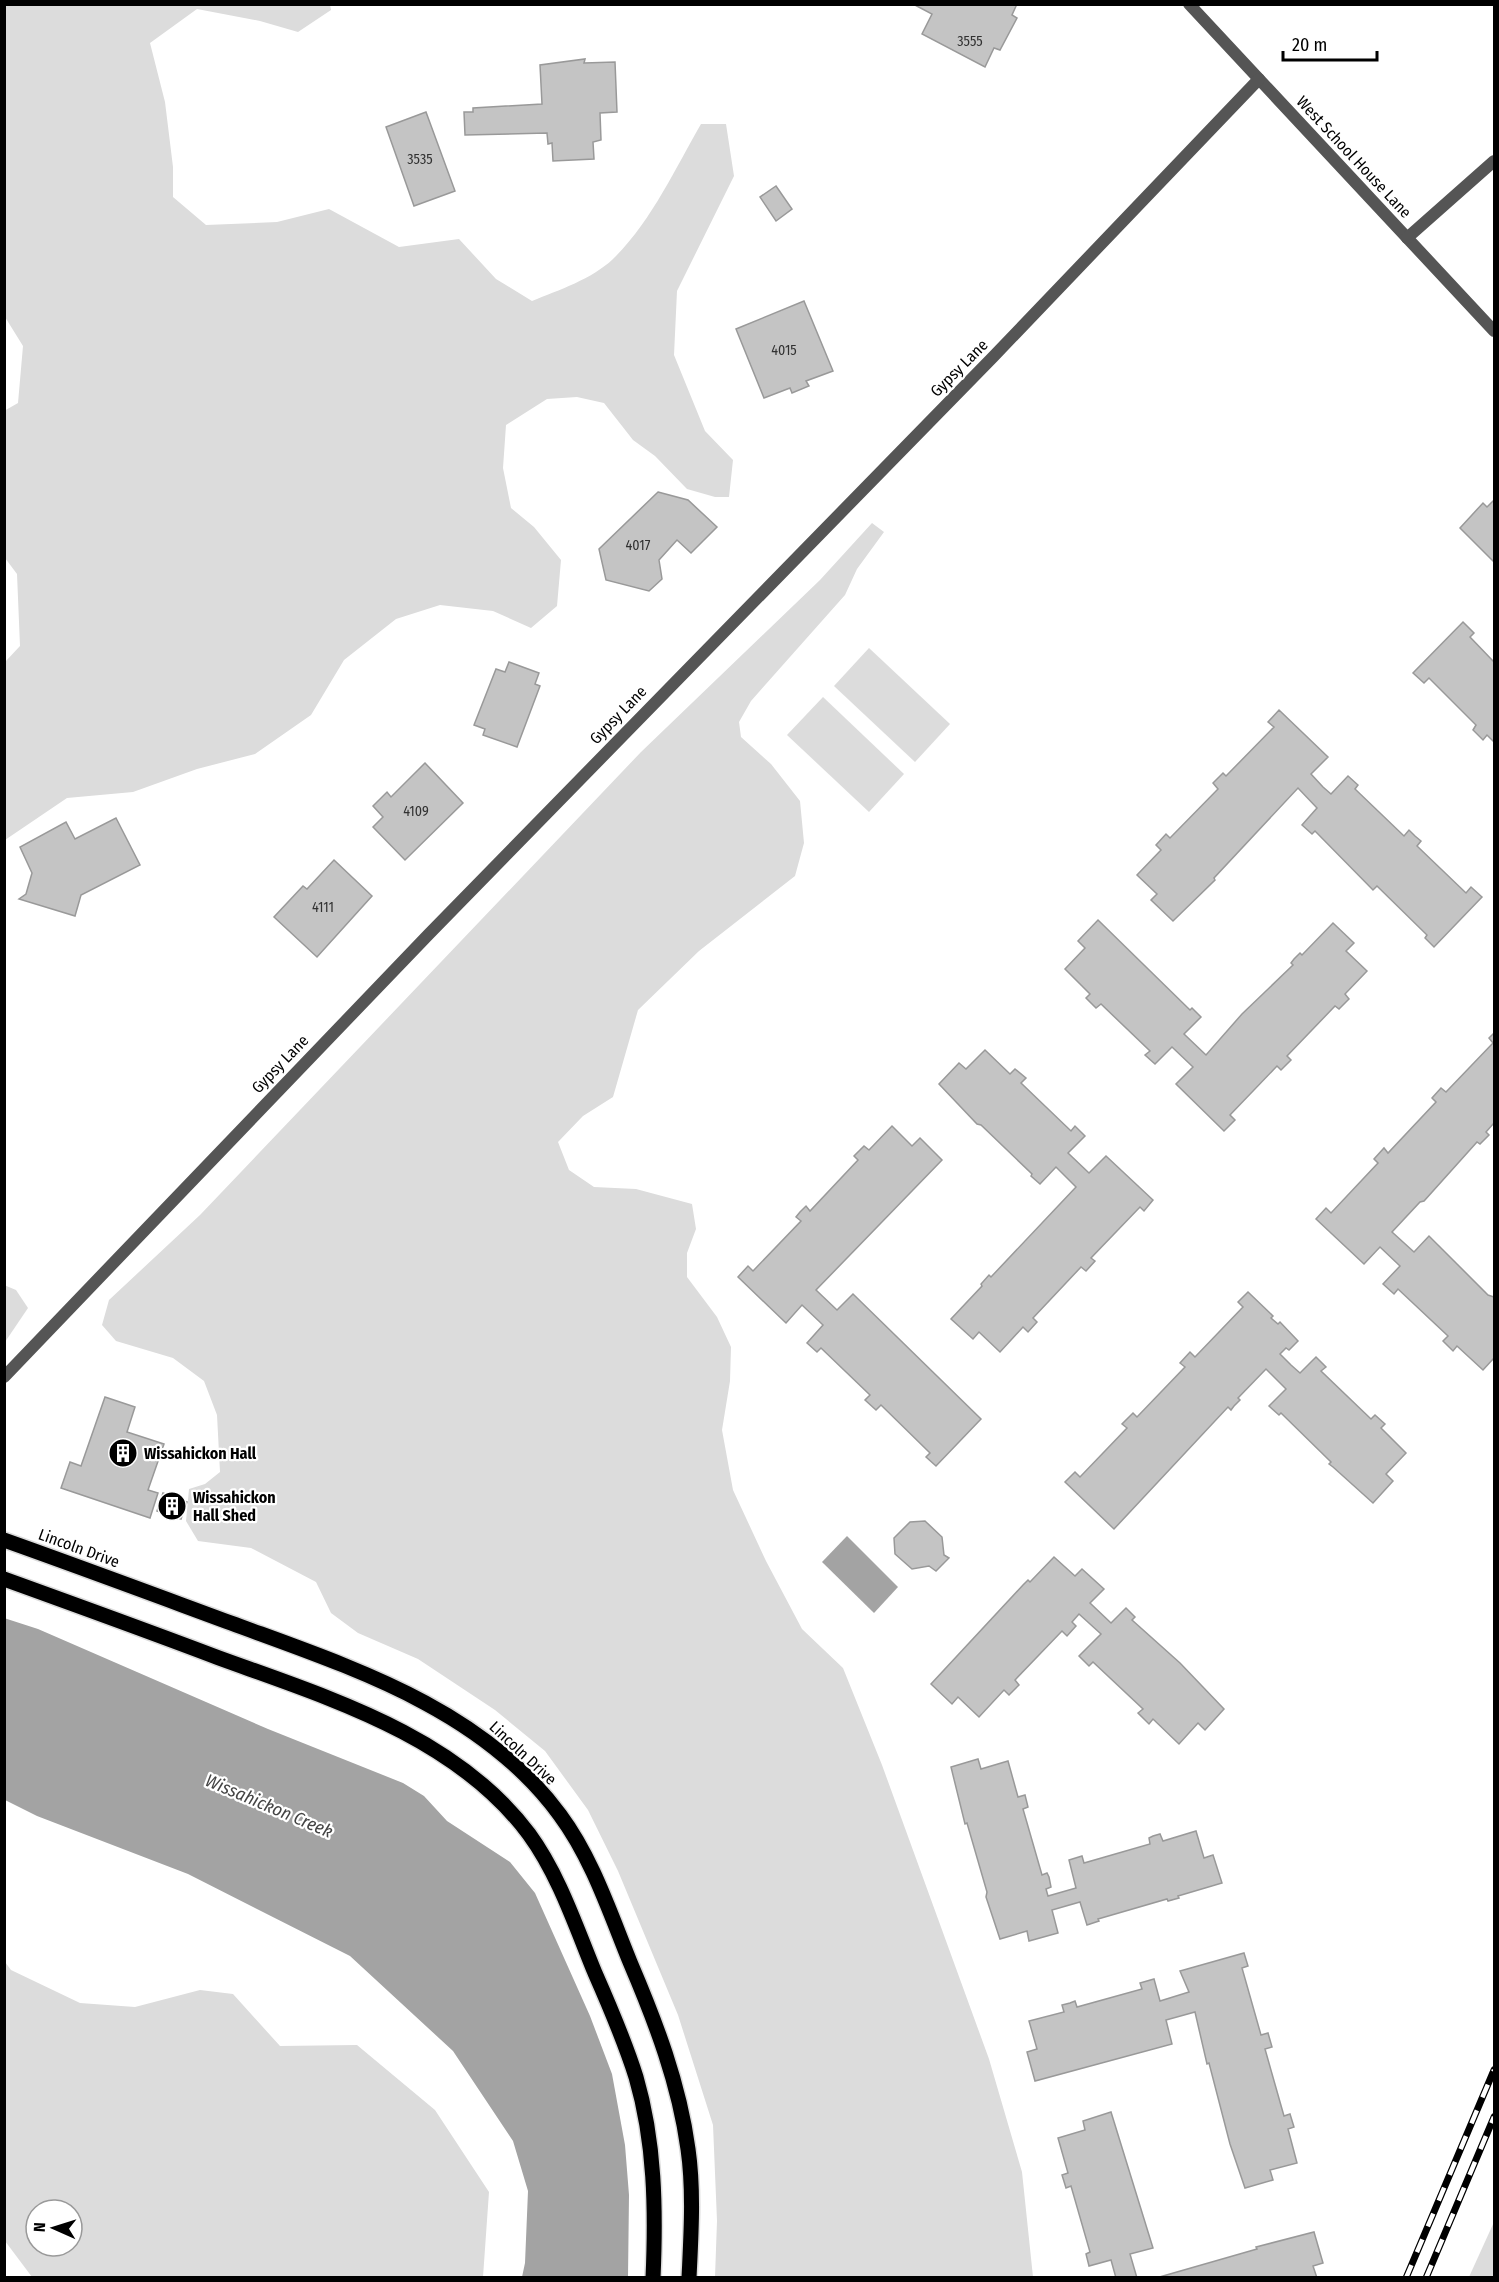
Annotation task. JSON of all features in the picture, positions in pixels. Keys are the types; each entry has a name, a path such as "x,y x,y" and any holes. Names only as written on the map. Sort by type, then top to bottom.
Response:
{"main road":[{"name":"Lincoln Drive","path":"4,1539 334,1661 412,1695 479,1736 537,1787 561,1816 598,1885 670,2064 688,2151 691,2198 689,2277"},
{"path":"4,1579 358,1712 426,1745 458,1765 507,1808 529,1835 559,1889 636,2077 651,2146 654,2214 653,2277"}],"street":[{"name":"West School House Lane","path":"1189,4 1494,331"},
{"name":"Gypsy Lane","path":"4,1377 372,993 993,357 1258,79"},
{"path":"1407,238 1494,161"}],"shaded area":[{"path":"5,4 330,5 331,10 298,32 260,21 197,9 150,43 165,102 173,167 173,197 206,225 277,222 329,209 399,247 459,239 496,279 532,301 585,278 613,259 651,212 701,124 726,124 734,176 677,291 674,355 705,431 733,460 729,497 715,497 687,489 655,456 633,440 604,403 577,397 547,399 506,425 503,468 511,508 534,527 561,560 557,606 531,628 493,611 440,605 396,619 344,660 311,715 255,754 197,769 133,792 67,798 5,840 5,662 20,646 17,574 5,558 4,411 18,403 23,346 5,317"},
{"path":"872,523 884,532 857,569 845,595 751,701 739,722 741,737 771,764 800,801 804,843 795,876 699,951 638,1010 613,1097 583,1116 558,1142 569,1170 594,1187 636,1189 692,1204 696,1229 687,1253 687,1277 717,1317 731,1347 730,1381 722,1430 733,1490 766,1561 802,1629 843,1668 882,1765 989,2059 1022,2172 1033,2277 715,2277 717,2221 713,2125 678,2015 618,1871 588,1810 545,1751 495,1710 418,1659 358,1633 331,1613 316,1582 251,1548 198,1541 186,1521 189,1489 205,1484 220,1472 217,1415 204,1381 173,1358 116,1341 102,1325 109,1300 200,1215 641,752 820,580"},
{"path":"869,648 950,724 915,762 834,686"},
{"path":"823,697 904,774 869,812 787,735"},
{"path":"4,1285 16,1290 28,1308 5,1342"},
{"path":"5,1962 11,1970 80,2003 135,2007 200,1990 233,1994 280,2046 357,2045 435,2110 489,2192 483,2277 32,2277 5,2241"},
{"path":"1494,2222 1494,2277 1469,2277"}],"water":[{"path":"847,1536 898,1587 874,1613 822,1562"},
{"name":"Wissahickon Creek","path":"4,1618 38,1629 268,1729 403,1783 424,1796 447,1821 510,1862 535,1893 590,2016 612,2074 625,2145 629,2195 628,2277 522,2277 525,2263 528,2191 513,2141 453,2051 350,1956 188,1874 37,1816 5,1800"}],"building":[{"path":"913,4 1017,4 1012,15 1017,18 1000,50 994,48 985,67 922,34 932,14"},
{"path":"585,59 584,63 615,62 617,112 600,113 601,140 593,142 594,159 553,161 552,143 548,144 547,133 465,135 464,112 473,112 473,108 542,104 540,65"},
{"path":"426,112 455,191 414,206 386,127"},
{"path":"776,186 792,209 776,221 760,197"},
{"path":"804,301 833,371 806,381 809,386 792,393 790,388 764,398 736,329"},
{"path":"658,492 688,500 717,527 691,553 677,540 659,560 662,579 649,591 606,580 599,549"},
{"path":"1494,500 1494,562 1460,528 1483,503 1487,507"},
{"path":"1463,622 1474,633 1470,637 1494,662 1494,742 1487,735 1483,740 1473,730 1476,725 1429,678 1424,683 1413,673"},
{"path":"509,662 539,673 535,684 540,686 517,747 483,735 485,729 474,725 496,669 505,672"},
{"path":"1279,710 1328,757 1311,774 1323,787 1331,794 1348,776 1358,785 1355,789 1404,836 1409,830 1421,841 1417,846 1466,893 1471,887 1482,897 1434,947 1425,938 1427,935 1377,886 1373,890 1315,831 1312,834 1302,825 1317,808 1298,788 1214,878 1215,880 1173,921 1151,900 1157,894 1137,875 1161,850 1156,845 1166,834 1170,838 1218,789 1213,783 1223,773 1226,776 1274,727 1268,722"},
{"path":"425,763 463,803 405,860 373,827 383,817 373,806 387,792 391,797"},
{"path":"116,818 140,865 81,895 75,916 19,899 26,894 32,873 20,847 66,822 75,839"},
{"path":"334,860 372,896 317,957 274,917 303,886 307,889"},
{"path":"1098,920 1190,1010 1192,1008 1201,1017 1184,1034 1206,1055 1242,1014 1293,965 1291,963 1294,959 1300,953 1302,955 1333,923 1354,943 1346,951 1367,971 1345,994 1349,999 1339,1009 1335,1006 1287,1056 1291,1060 1281,1070 1277,1066 1230,1115 1235,1120 1224,1131 1176,1084 1193,1067 1172,1047 1155,1064 1145,1055 1150,1051 1101,1004 1096,1008 1086,998 1090,994 1065,969 1085,948 1078,941"},
{"path":"1494,1033 1494,1123 1486,1132 1489,1135 1480,1144 1477,1142 1424,1201 1420,1202 1392,1232 1414,1252 1429,1236 1488,1295 1494,1297 1494,1358 1483,1370 1457,1346 1453,1351 1443,1341 1448,1336 1398,1289 1394,1294 1383,1284 1400,1266 1380,1247 1364,1264 1316,1219 1326,1208 1331,1213 1378,1163 1374,1159 1384,1148 1388,1153 1436,1102 1432,1098 1441,1088 1446,1092 1493,1043 1489,1038"},
{"path":"985,1050 1010,1074 1015,1069 1026,1078 1021,1083 1071,1131 1075,1126 1085,1136 1068,1153 1089,1173 1106,1156 1153,1200 1144,1211 1140,1207 1091,1258 1095,1261 1086,1271 1081,1267 1033,1318 1037,1322 1028,1332 1023,1327 1000,1352 979,1332 973,1339 951,1319 982,1286 981,1284 989,1275 991,1277 1076,1187 1056,1167 1040,1184 939,1084 959,1063 966,1069"},
{"path":"892,1126 912,1146 920,1138 942,1160 816,1290 837,1310 853,1294 981,1419 936,1466 926,1457 930,1453 881,1405 876,1410 865,1400 870,1395 821,1348 817,1352 807,1343 823,1325 802,1305 786,1323 738,1277 748,1266 753,1271 801,1221 796,1217 800,1212 806,1206 810,1211 858,1160 854,1156 864,1146 869,1150"},
{"path":"1248,1292 1273,1316 1271,1318 1278,1324 1280,1322 1298,1341 1289,1350 1286,1348 1280,1354 1291,1365 1300,1373 1316,1357 1326,1367 1321,1371 1371,1419 1375,1415 1385,1424 1381,1428 1406,1453 1386,1474 1393,1481 1373,1503 1329,1464 1331,1462 1281,1413 1279,1415 1269,1406 1286,1389 1266,1369 1238,1398 1240,1400 1231,1410 1228,1407 1114,1529 1065,1482 1075,1472 1080,1477 1127,1428 1122,1424 1133,1413 1137,1417 1185,1367 1180,1363 1190,1352 1195,1357 1243,1307 1238,1302"},
{"name":"Wissahickon Hall","path":"105,1397 135,1407 127,1432 164,1444 148,1490 158,1493 150,1518 61,1488 70,1462 81,1466"},
{"name":"Wissahickon Hall Shed","path":"163,1493 187,1502 181,1519 157,1511"},
{"path":"925,1521 942,1537 944,1555 949,1558 936,1571 929,1566 912,1569 895,1554 894,1538 910,1522"},
{"path":"1054,1557 1075,1576 1082,1569 1104,1589 1090,1603 1111,1623 1126,1608 1135,1617 1132,1620 1180,1663 1224,1709 1205,1730 1198,1723 1179,1744 1153,1719 1149,1724 1138,1713 1143,1709 1093,1662 1089,1666 1079,1656 1101,1634 1079,1614 1072,1622 1076,1626 1067,1636 1062,1631 1015,1680 1019,1685 1009,1695 1004,1690 979,1717 958,1697 952,1704 931,1684 1023,1585 1028,1580 1030,1582"},
{"path":"978,1759 981,1769 1008,1761 1018,1797 1025,1795 1028,1807 1023,1809 1042,1875 1047,1873 1049,1877 1051,1887 1046,1889 1048,1896 1076,1888 1069,1860 1082,1856 1084,1863 1150,1844 1149,1838 1160,1834 1163,1841 1196,1831 1204,1858 1213,1855 1222,1883 1178,1896 1179,1898 1168,1901 1167,1899 1098,1919 1099,1921 1087,1925 1080,1902 1052,1910 1058,1933 1029,1941 1027,1931 1000,1939 986,1897 987,1892 967,1823 965,1824 951,1767"},
{"path":"1244,1953 1248,1966 1242,1968 1261,2035 1268,2033 1272,2047 1265,2049 1284,2116 1290,2114 1294,2127 1288,2129 1297,2163 1270,2170 1273,2180 1245,2188 1230,2144 1209,2063 1207,2064 1195,2012 1166,2020 1172,2044 1035,2081 1027,2052 1037,2049 1029,2021 1064,2012 1062,2005 1075,2001 1077,2007 1142,1989 1140,1983 1154,1979 1160,2001 1189,1992 1180,1971"},
{"path":"1111,2112 1153,2248 1130,2254 1137,2278 1116,2278 1111,2260 1089,2266 1086,2254 1090,2252 1071,2186 1066,2188 1062,2175 1068,2173 1058,2138 1085,2130 1083,2121"},
{"path":"1314,2232 1323,2263 1313,2266 1317,2278 1156,2278 1257,2249 1256,2247"}],"railway":[{"path":"1406,2278 1494,2070"},
{"path":"1426,2278 1494,2117"}],"place":[{"name":"Wissahickon Hall","path":"123,1453"},
{"name":"Wissahickon Hall Shed","path":"172,1506"}]}
